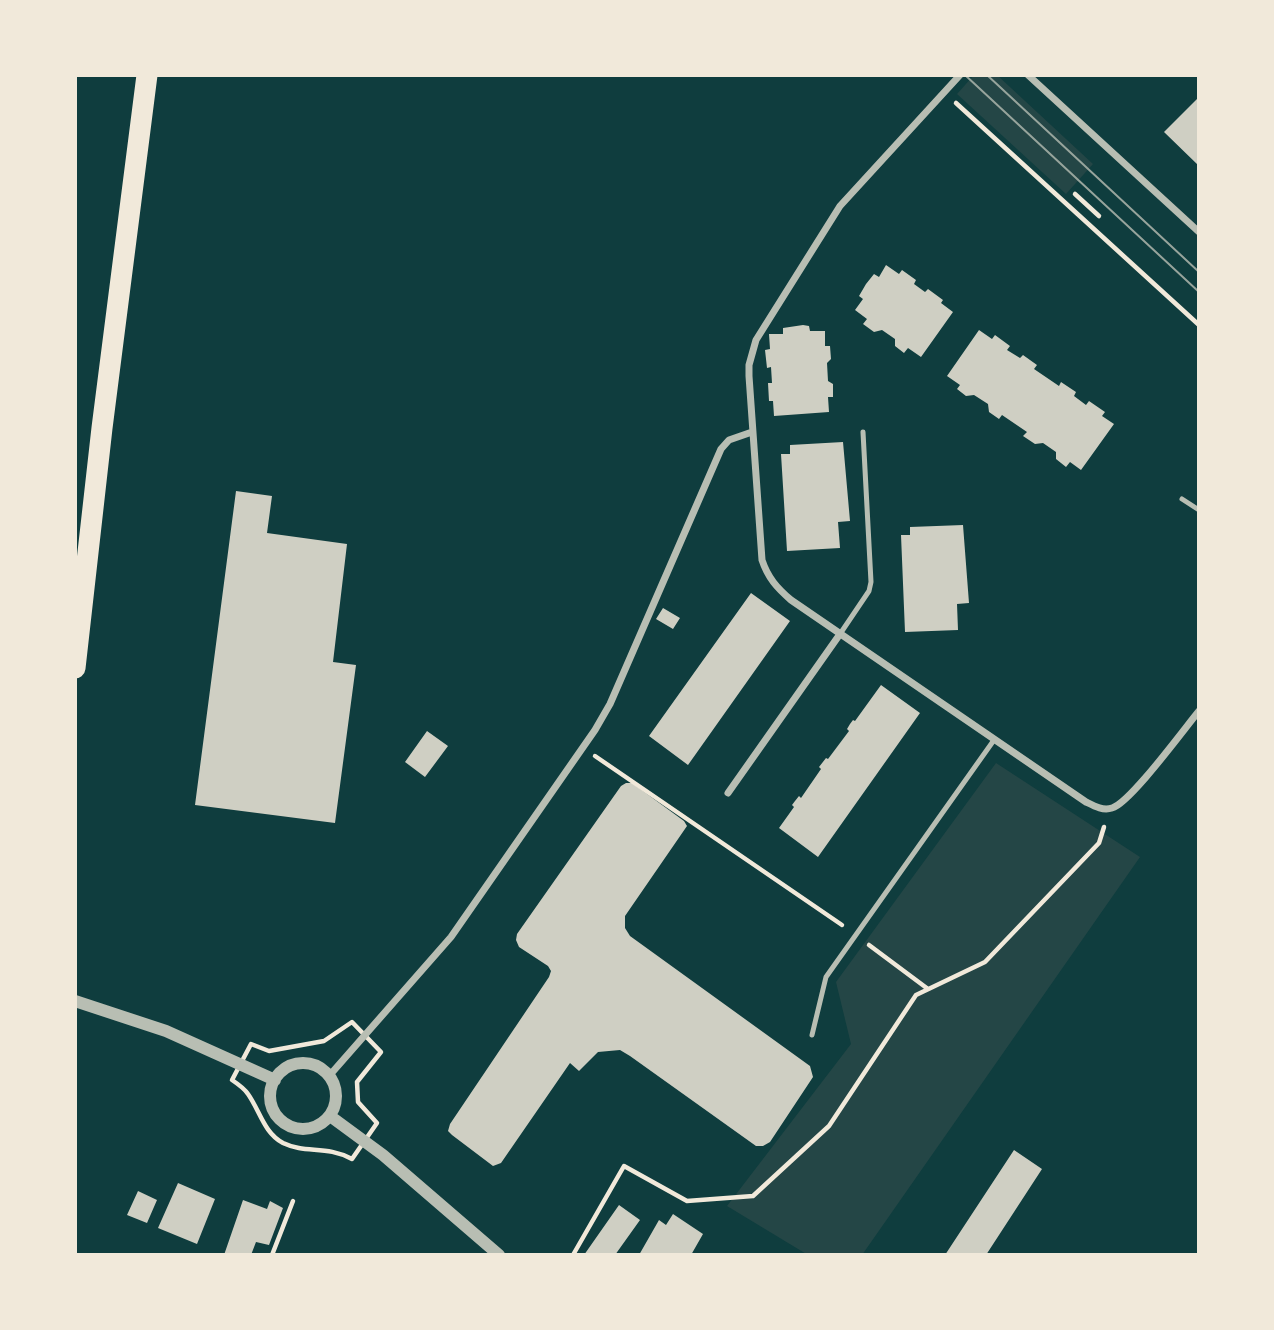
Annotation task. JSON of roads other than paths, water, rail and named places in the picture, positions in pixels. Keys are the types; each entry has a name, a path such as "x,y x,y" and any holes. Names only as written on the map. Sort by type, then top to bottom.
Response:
{"highway":[{"path":"75,668 147,75"},
{"path":"136,158 154,75"}],"street":[{"path":"960,75 840,206 760,330 749,365 762,560 766,572 780,591 840,634 1086,802 1099,808 1110,809 1126,799 1199,711"},
{"path":"1028,75 1199,232"},
{"path":"329,1076 450,937 583,747 610,704 721,449 729,440 752,432"},
{"path":"728,793 840,634"},
{"path":"75,1001 191,1041 275,1080"},
{"path":"314,1065 329,1076 336,1093 330,1116 314,1128 301,1130 288,1126 278,1118 272,1106 271,1093 275,1080 288,1067 314,1065"},
{"path":"330,1116 383,1155 499,1255"}],"lane":[{"path":"840,634 869,591 871,582 863,432"},
{"path":"1182,499 1199,510"},
{"path":"812,1035 826,977 994,740"}],"tram line":[{"path":"965,75 1199,292"},
{"path":"987,75 1199,272"}]}
